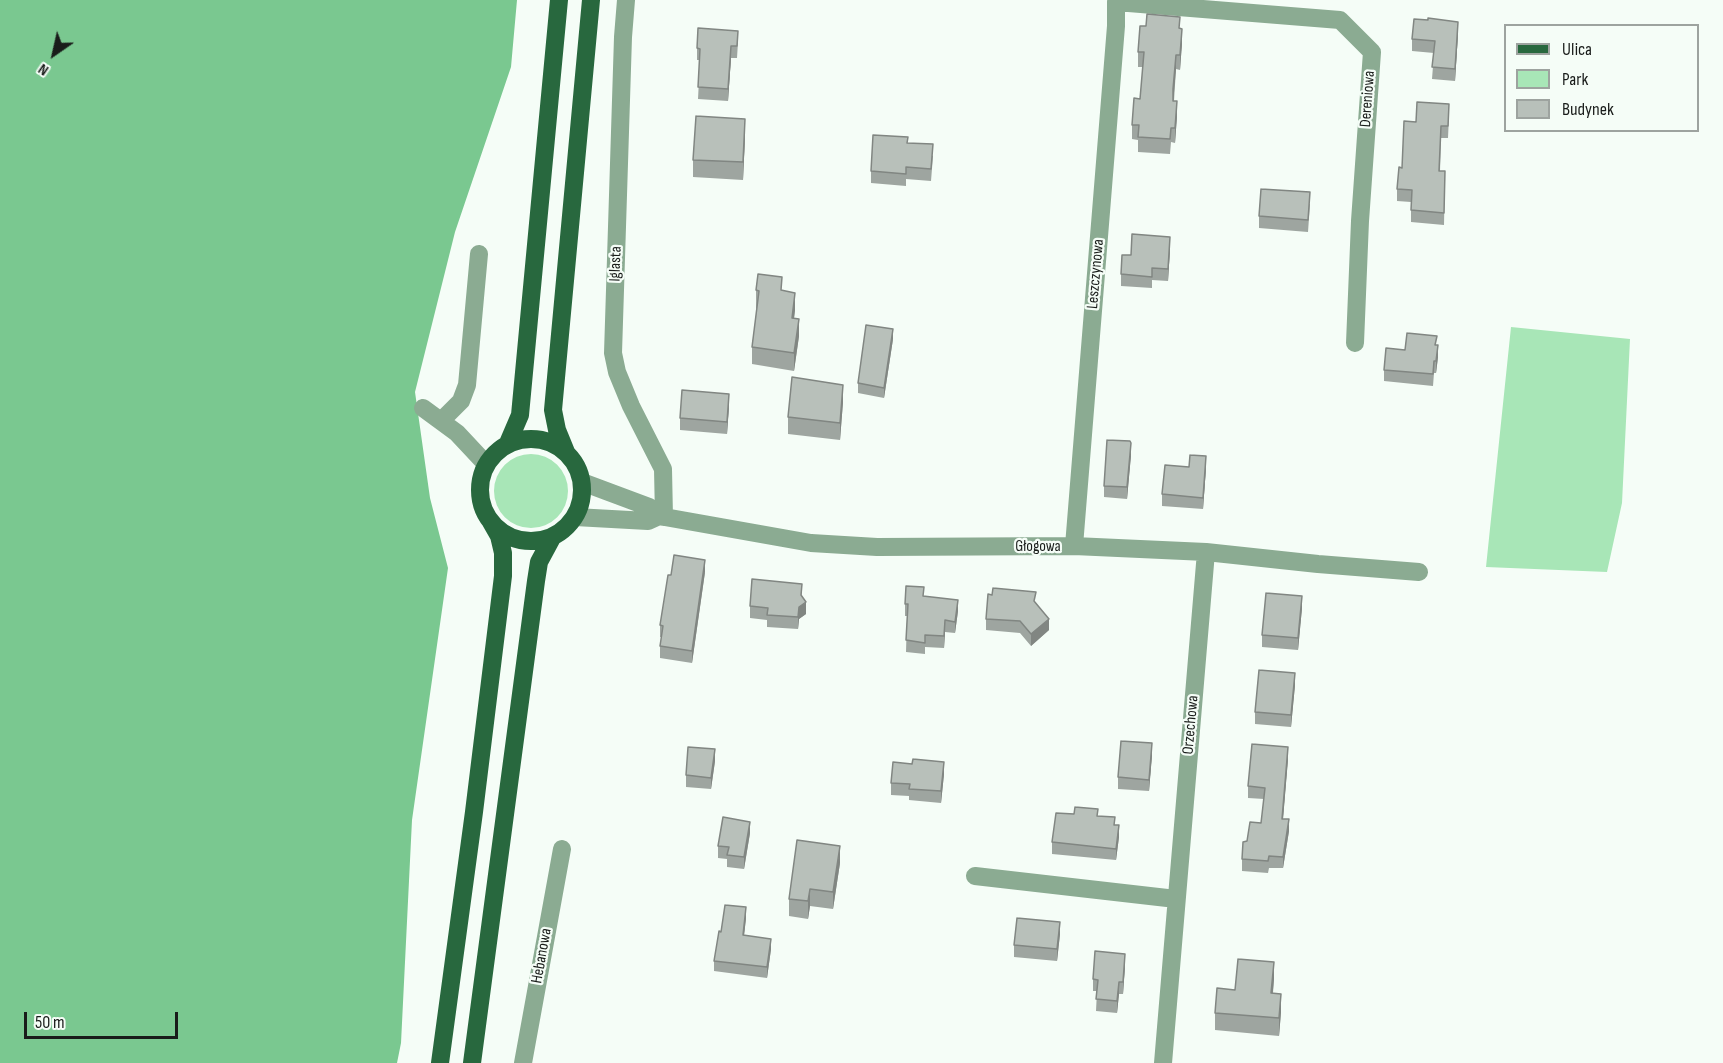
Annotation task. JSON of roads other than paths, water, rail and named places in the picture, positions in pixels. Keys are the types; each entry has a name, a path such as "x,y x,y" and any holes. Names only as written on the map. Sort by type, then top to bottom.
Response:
{"main road":[{"path":"440,1063 503,576 499,536 484,509 480,494 481,478 486,464 508,443 520,415 559,0"},
{"path":"566,452 557,430 553,410 591,0"},
{"path":"491,522 513,538 534,541 553,536 565,528 582,501 582,482 577,465 566,452 553,443 538,439 523,439 508,443"},
{"path":"472,1063 536,581 539,562 553,536"}],"street":[{"name":"Iglasta","path":"626,0 613,353 616,372 663,469 662,516"},
{"name":"Dereniowa","path":"1116,2 1340,20 1372,52 1360,221 1355,344"},
{"name":"Leszczynowa","path":"1074,546 1116,26 1116,2"},
{"path":"441,421 461,401 467,385 479,254"},
{"path":"423,408 458,433 486,464"},
{"name":"Głogowa","path":"582,482 649,507 662,516 811,543 877,547 1074,546 1206,552 1419,572"},
{"name":"Głogowa","path":"574,517 648,521 662,516"},
{"name":"Orzechowa","path":"1163,1063 1206,552"},
{"name":"Hebanowa","path":"523,1063 562,849"},
{"path":"975,876 1176,899"}]}
